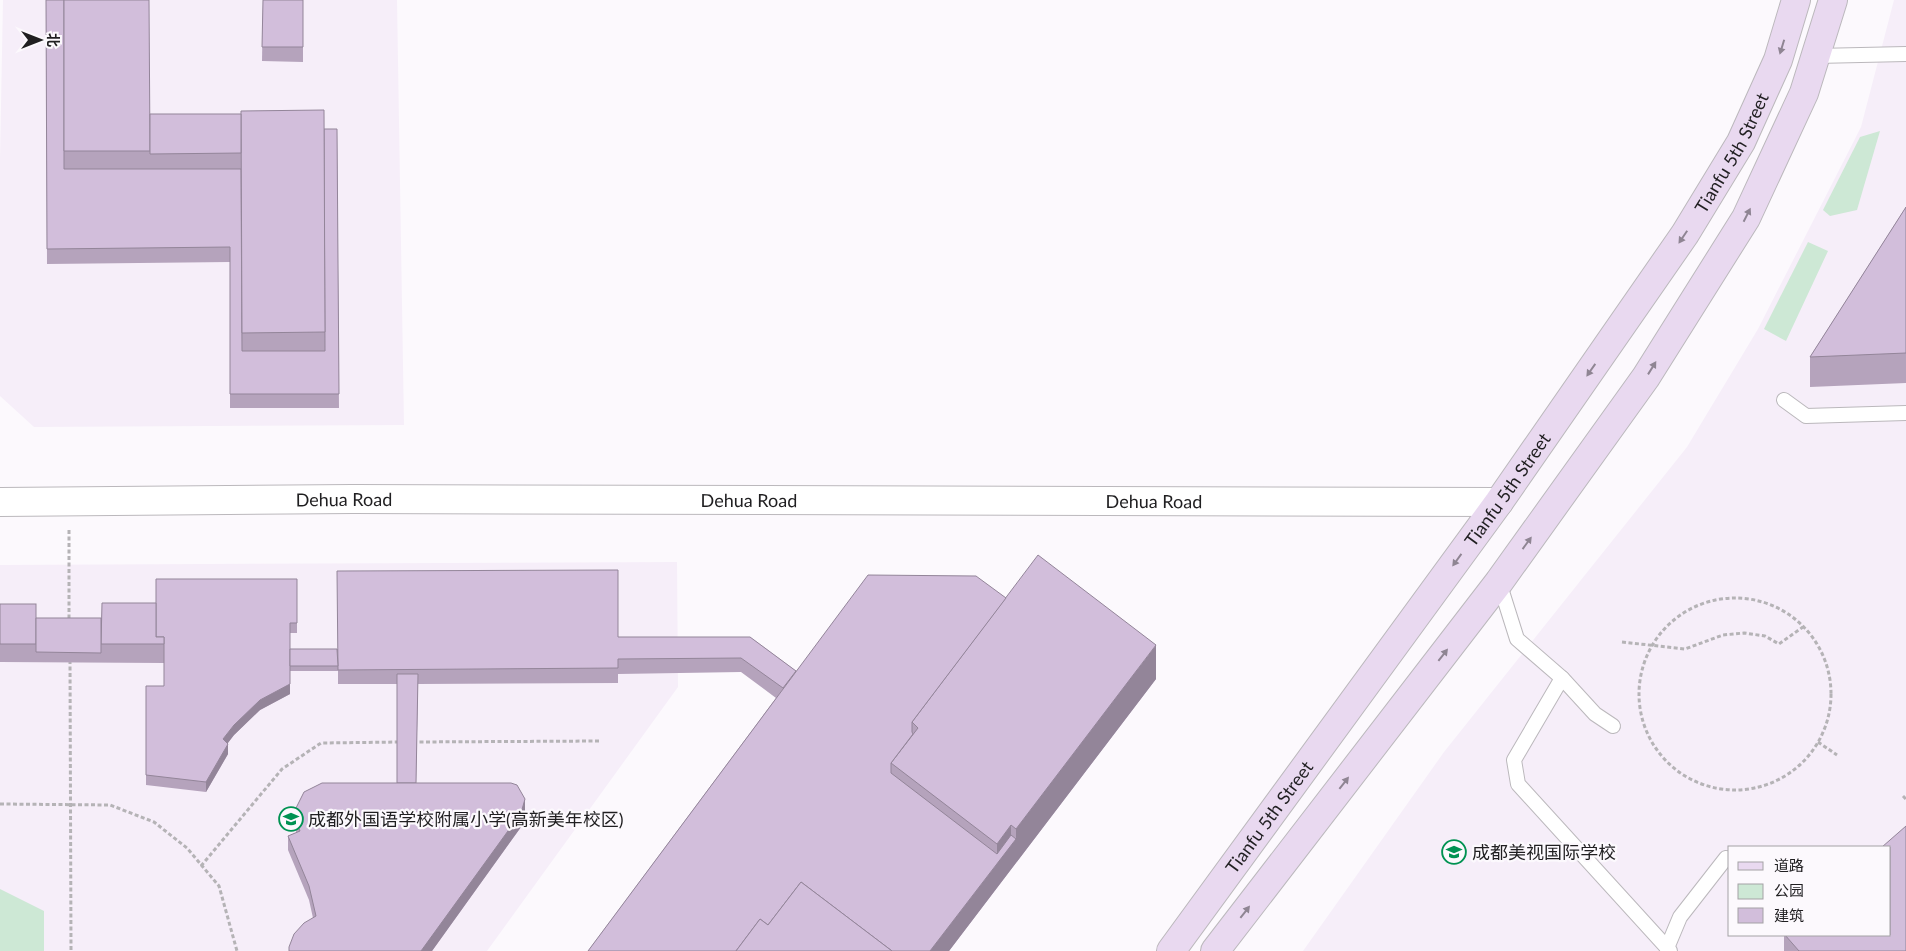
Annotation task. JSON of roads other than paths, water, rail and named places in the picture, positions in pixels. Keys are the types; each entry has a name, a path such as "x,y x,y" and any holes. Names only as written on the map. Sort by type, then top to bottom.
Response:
{"street":[{"name":"Tianfu 5th Street","path":"1171,951 1498,502 1686,234 1741,142 1778,60 1796,0"},
{"path":"1215,951 1498,582 1646,376 1746,218 1804,93 1833,0"},
{"name":"Dehua Road","path":"0,502 383,499 1498,502"}],"lane":[{"path":"1816,56 1906,54"},
{"path":"1784,400 1806,416 1906,414"},
{"path":"1498,582 1517,639 1562,678 1595,714 1613,726"},
{"path":"1562,678 1514,760 1518,784 1668,949 1680,917 1726,858"}],"place":[{"name":"成都外国语学校附属小学(高新美年校区)","path":"291,819"},
{"name":"成都美视国际学校","path":"1454,852"}]}
